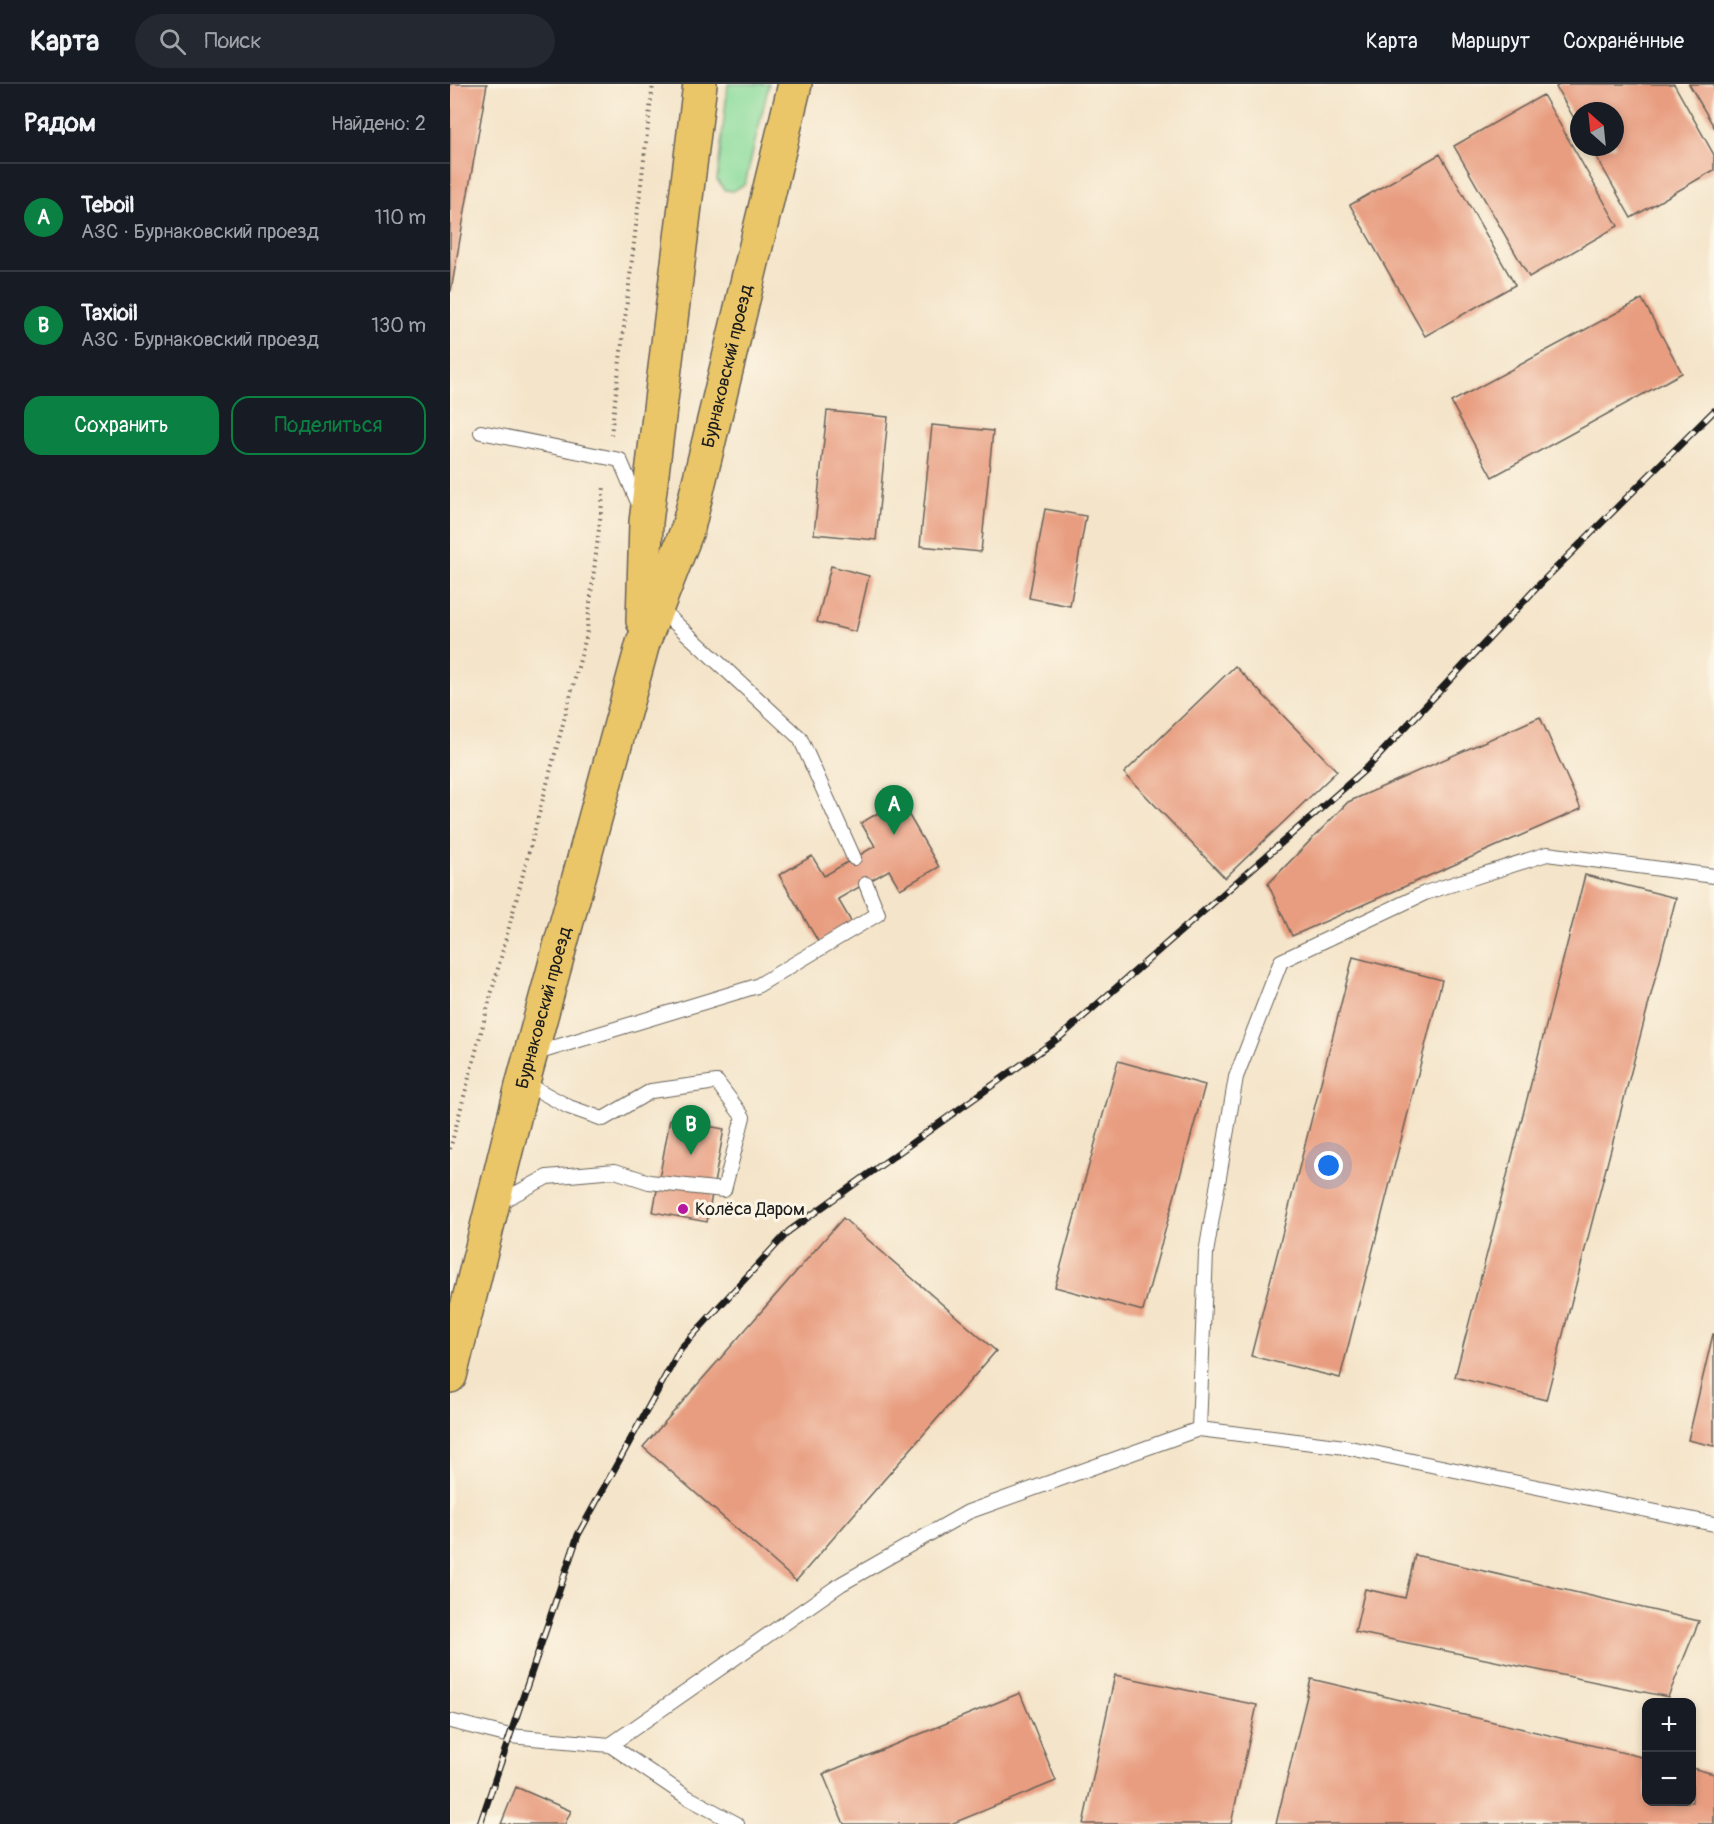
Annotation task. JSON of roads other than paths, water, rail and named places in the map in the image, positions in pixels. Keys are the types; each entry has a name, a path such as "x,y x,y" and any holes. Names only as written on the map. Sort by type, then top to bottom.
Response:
{"main road":[{"name":"Бурнаковский проезд","path":"642,643 646,522 700,84"},
{"name":"Бурнаковский проезд","path":"450,1376 527,1068 642,643 688,528 795,84"},
{"path":"646,522 688,528"}],"lane":[{"path":"481,432 620,460 646,522"},
{"path":"658,606 800,738 854,858"},
{"path":"1199,1429 1206,1253 1236,1077 1281,962 1425,893 1547,854 1714,876"},
{"path":"493,1205 547,1177 615,1171 649,1182 724,1190 742,1118 717,1082 651,1091 603,1119 569,1107 527,1068 757,986 878,914 866,884"},
{"path":"610,1745 841,1584 968,1512 1199,1429 1345,1447 1714,1524"},
{"path":"450,1721 510,1736 610,1745 687,1797 737,1824"}],"railway":[{"path":"480,1824 578,1535 681,1348 789,1231 1060,1037 1368,767 1542,582 1714,411"}],"place":[{"name":"Teboil","path":"894,835"},
{"name":"Taxioil","path":"691,1155"},
{"name":"Колёса Даром","path":"683,1209"}]}
